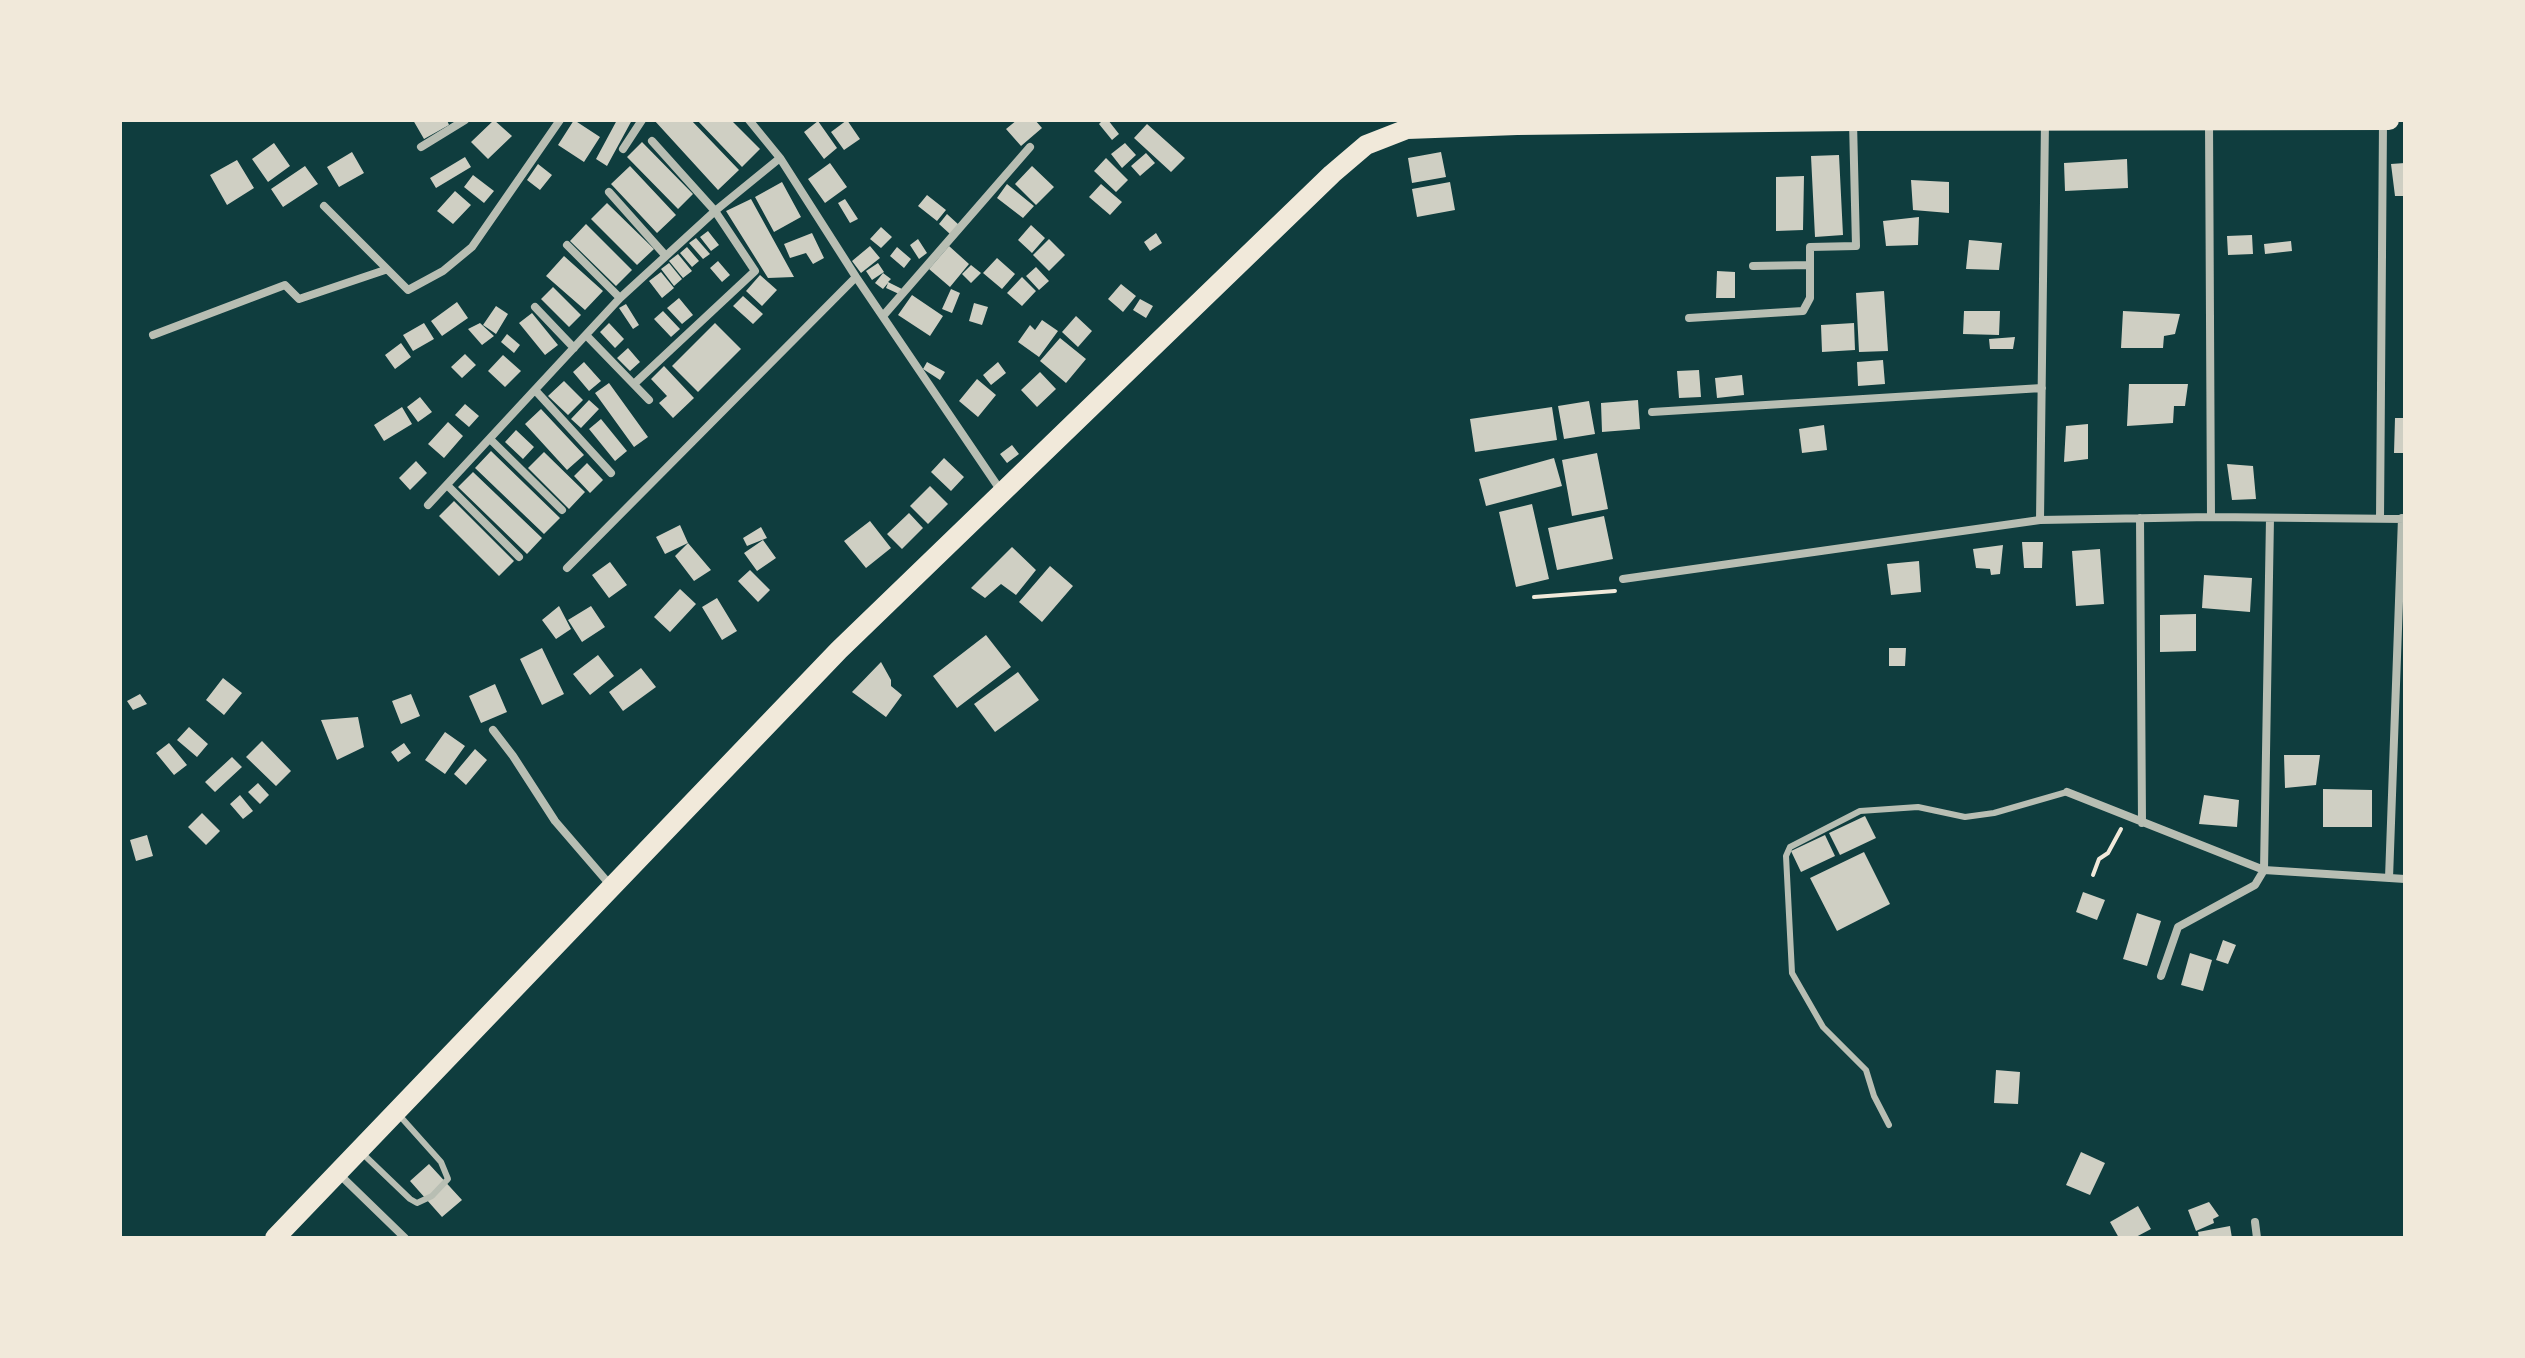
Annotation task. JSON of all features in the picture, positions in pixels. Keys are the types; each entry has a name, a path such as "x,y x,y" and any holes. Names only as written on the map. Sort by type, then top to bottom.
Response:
{"main road":[{"path":"275,1238 839,650 1320,185 1366,145 1407,129 1517,125 1824,120 2386,120"}],"street":[{"path":"421,147 465,120"},
{"path":"324,206 408,290 443,271 472,247 560,120"},
{"path":"623,149 642,120"},
{"path":"749,120 780,158 856,277 1001,491"},
{"path":"2206,120 2211,517"},
{"path":"2380,518 2386,120"},
{"path":"1689,318 1803,311 1810,298 1810,247 1856,246 1853,121"},
{"path":"2040,520 2045,121"},
{"path":"634,384 755,271 715,211 652,141"},
{"path":"883,316 1030,147"},
{"path":"428,505 620,298 715,211 780,158"},
{"path":"609,192 665,255"},
{"path":"567,245 620,298"},
{"path":"1753,266 1810,265"},
{"path":"153,335 285,285 299,299 385,270"},
{"path":"567,568 856,277"},
{"path":"535,307 574,348"},
{"path":"586,335 649,400"},
{"path":"1652,412 2042,388"},
{"path":"535,390 611,473"},
{"path":"490,439 562,510"},
{"path":"447,485 519,557"},
{"path":"2140,518 2142,823"},
{"path":"2161,976 2178,927 2255,885 2264,870 2270,518"},
{"path":"1623,579 2040,520 2404,518 2389,878"},
{"path":"493,730 555,821 612,887"},
{"path":"2067,792 2264,870 2405,879"},
{"path":"338,1173 405,1238"},
{"path":"2255,1222 2257,1238"}],"lane":[{"path":"1889,1125 1874,1096 1866,1070 1823,1027 1792,973 1786,856 1790,847 1860,811 1918,807 1965,817 1994,813 2067,792"},
{"path":"359,1151 410,1199 417,1203 432,1196 448,1179 441,1162 397,1112"}],"path":[{"path":"1534,597 1615,591 1623,579"},
{"path":"2093,875 2099,859 2108,853 2128,816"}],"building":[{"path":"413,120 447,120 449,125 424,139"},
{"path":"494,120 512,136 488,159 471,142"},
{"path":"574,120 600,137 584,162 558,145"},
{"path":"617,120 632,120 607,166 596,159"},
{"path":"654,120 691,120 739,170 718,190"},
{"path":"697,120 731,120 760,149 742,167"},
{"path":"847,120 860,139 844,150 831,132"},
{"path":"1017,120 1035,120 1042,128 1021,146 1006,129"},
{"path":"1108,120 1119,134 1112,140 1099,124"},
{"path":"818,121 837,148 824,159 804,132"},
{"path":"1147,124 1185,158 1171,172 1134,138"},
{"path":"642,142 693,194 678,209 627,157"},
{"path":"274,143 290,166 268,182 252,159"},
{"path":"1125,143 1136,155 1122,168 1111,154"},
{"path":"352,152 364,173 339,187 327,167"},
{"path":"1441,152 1446,177 1412,183 1408,158"},
{"path":"1146,153 1155,163 1140,176 1131,166"},
{"path":"1839,155 1843,235 1815,237 1811,156"},
{"path":"465,157 471,167 436,188 430,178"},
{"path":"1106,158 1128,180 1116,192 1094,171"},
{"path":"2127,159 2128,188 2065,191 2064,163"},
{"path":"237,160 254,188 227,205 210,175"},
{"path":"830,163 847,187 825,203 808,179"},
{"path":"2405,163 2405,196 2395,196 2391,164"},
{"path":"538,164 552,175 540,190 527,180"},
{"path":"305,166 318,184 283,207 271,189"},
{"path":"630,166 676,215 657,233 611,184"},
{"path":"1032,166 1054,187 1036,205 1015,184"},
{"path":"473,175 494,191 484,203 464,187"},
{"path":"1804,176 1803,230 1776,231 1776,177"},
{"path":"1911,180 1949,182 1949,213 1913,210"},
{"path":"782,182 801,217 774,232 755,197"},
{"path":"1450,182 1455,210 1417,217 1412,189"},
{"path":"1007,184 1034,206 1023,218 997,198"},
{"path":"1101,184 1122,202 1110,215 1089,197"},
{"path":"455,191 471,205 453,224 437,211"},
{"path":"927,195 946,210 937,221 918,206"},
{"path":"751,199 794,277 768,278 726,211"},
{"path":"845,199 858,219 850,223 838,203"},
{"path":"607,203 654,249 637,265 591,219"},
{"path":"947,214 959,225 950,234 939,224"},
{"path":"1919,217 1918,245 1886,246 1883,221"},
{"path":"586,224 632,270 616,286 570,241"},
{"path":"1031,225 1045,238 1032,253 1018,240"},
{"path":"881,227 892,237 881,248 870,239"},
{"path":"708,231 719,245 711,251 700,237"},
{"path":"812,233 824,258 813,264 806,253 790,258 784,244"},
{"path":"1156,233 1162,243 1150,251 1144,242"},
{"path":"2252,235 2253,254 2228,255 2227,236"},
{"path":"696,238 710,254 703,259 689,243"},
{"path":"918,239 927,253 919,259 910,245"},
{"path":"1049,239 1065,255 1049,271 1033,255"},
{"path":"1969,240 2002,243 1999,270 1966,269"},
{"path":"2291,241 2292,251 2265,254 2264,244"},
{"path":"870,246 880,258 861,273 852,261"},
{"path":"949,246 969,264 950,287 929,269"},
{"path":"687,247 699,261 692,267 680,253"},
{"path":"897,247 911,259 904,268 890,256"},
{"path":"678,254 692,271 683,278 669,261"},
{"path":"564,256 603,291 585,310 546,276"},
{"path":"997,258 1015,274 1002,289 983,273"},
{"path":"718,261 730,275 722,282 710,268"},
{"path":"669,263 682,279 674,286 661,269"},
{"path":"878,263 884,272 872,280 866,271"},
{"path":"971,265 981,273 971,283 962,274"},
{"path":"1036,267 1049,281 1039,290 1026,276"},
{"path":"1717,271 1735,272 1735,298 1716,298"},
{"path":"661,272 674,288 662,298 649,281"},
{"path":"883,273 891,279 888,282 902,289 899,294 886,288 888,283 883,289 875,283"},
{"path":"760,275 777,290 762,306 746,291"},
{"path":"1022,277 1036,291 1022,306 1007,293"},
{"path":"1121,284 1136,296 1123,312 1108,299"},
{"path":"553,287 581,315 569,327 541,299"},
{"path":"951,289 960,293 952,313 942,309"},
{"path":"1884,291 1888,351 1859,352 1856,293"},
{"path":"912,295 943,316 930,336 898,315"},
{"path":"743,296 763,314 753,324 733,306"},
{"path":"679,298 693,315 682,324 667,308"},
{"path":"1140,299 1153,306 1146,318 1133,310"},
{"path":"457,302 468,318 442,336 431,321"},
{"path":"974,303 988,307 982,325 969,321"},
{"path":"626,304 639,325 633,329 619,308"},
{"path":"496,306 508,314 496,334 483,325"},
{"path":"663,311 680,329 671,337 654,319"},
{"path":"1964,311 2000,311 1999,335 1963,334"},
{"path":"2123,311 2180,314 2175,334 2164,336 2163,348 2121,348"},
{"path":"532,313 558,345 545,355 519,323"},
{"path":"1076,316 1092,331 1078,347 1062,332"},
{"path":"1042,320 1058,331 1039,357 1018,342 1030,325 1035,330"},
{"path":"424,323 434,339 413,351 403,335"},
{"path":"480,323 494,336 482,345 468,329"},
{"path":"609,323 624,339 615,348 600,332"},
{"path":"715,323 741,349 698,392 672,366"},
{"path":"1854,323 1855,350 1822,352 1821,325"},
{"path":"507,334 520,345 514,353 501,342"},
{"path":"2015,337 2013,349 1990,349 1989,339"},
{"path":"1060,338 1086,359 1066,383 1040,361"},
{"path":"401,343 411,357 395,369 385,355"},
{"path":"628,348 640,362 630,371 617,358"},
{"path":"465,354 476,365 462,378 451,367"},
{"path":"503,355 521,371 505,387 488,371"},
{"path":"1883,360 1885,384 1858,386 1857,362"},
{"path":"584,362 601,381 589,391 573,372"},
{"path":"927,362 945,372 940,380 923,369"},
{"path":"998,362 1006,373 991,385 983,375"},
{"path":"664,366 694,398 673,418 659,403 667,396 651,379"},
{"path":"1699,370 1701,397 1679,398 1677,371"},
{"path":"1040,372 1056,389 1037,407 1021,390"},
{"path":"1742,375 1744,395 1717,398 1715,378"},
{"path":"977,379 996,395 978,417 959,401"},
{"path":"564,381 583,400 568,415 548,396"},
{"path":"609,383 648,437 634,447 595,393"},
{"path":"2129,384 2188,384 2185,406 2174,406 2173,423 2127,426"},
{"path":"420,397 432,412 418,422 407,407"},
{"path":"589,400 599,409 581,428 571,419"},
{"path":"1638,400 1640,429 1602,432 1601,403"},
{"path":"1589,401 1595,434 1564,439 1558,406"},
{"path":"465,404 479,416 469,427 455,415"},
{"path":"402,407 412,424 384,441 374,425"},
{"path":"1552,407 1557,440 1475,452 1470,419"},
{"path":"541,409 584,455 567,470 525,424"},
{"path":"2395,418 2405,418 2405,453 2394,453"},
{"path":"601,419 627,451 615,461 589,429"},
{"path":"448,422 463,436 444,458 428,444"},
{"path":"2088,424 2088,459 2064,462 2066,426"},
{"path":"1824,425 1827,450 1802,453 1799,429"},
{"path":"516,430 534,447 523,459 505,442"},
{"path":"1012,445 1019,454 1007,463 1000,454"},
{"path":"491,451 560,518 544,534 475,468"},
{"path":"544,452 585,492 569,509 528,468"},
{"path":"1597,453 1608,509 1572,516 1562,460"},
{"path":"944,458 964,477 951,491 931,472"},
{"path":"1554,458 1562,486 1486,506 1479,479"},
{"path":"416,461 427,473 410,490 399,478"},
{"path":"587,463 603,480 590,493 574,476"},
{"path":"2227,464 2253,466 2256,499 2232,500"},
{"path":"473,472 542,538 527,554 458,487"},
{"path":"930,486 948,504 928,524 910,506"},
{"path":"454,501 514,561 499,576 439,516"},
{"path":"1532,504 1549,579 1516,587 1499,512"},
{"path":"909,513 923,528 902,549 887,534"},
{"path":"1604,516 1613,559 1557,570 1548,528"},
{"path":"870,521 891,548 866,568 844,541"},
{"path":"680,525 688,543 665,554 656,537"},
{"path":"761,527 767,538 747,546 743,538"},
{"path":"763,540 776,558 757,571 744,553"},
{"path":"2022,542 2043,542 2042,568 2024,568"},
{"path":"688,543 711,570 694,581 675,556"},
{"path":"2003,545 2000,574 1991,575 1990,569 1976,568 1973,549"},
{"path":"1012,547 1036,570 1016,595 1001,584 985,598 971,588"},
{"path":"2100,549 2104,604 2076,606 2072,551"},
{"path":"1919,561 1921,592 1891,595 1887,564"},
{"path":"610,562 627,585 609,598 592,575"},
{"path":"1050,566 1073,586 1042,622 1019,602"},
{"path":"750,570 770,590 758,602 738,581"},
{"path":"2204,575 2252,578 2250,612 2202,608"},
{"path":"680,589 696,604 670,632 654,617"},
{"path":"717,598 737,631 722,640 702,607"},
{"path":"559,606 571,629 556,639 542,620"},
{"path":"591,606 605,627 582,642 568,620"},
{"path":"2196,614 2196,651 2160,652 2160,615"},
{"path":"986,635 1011,667 957,708 933,676"},
{"path":"542,648 564,694 542,705 520,659"},
{"path":"1889,648 1906,648 1905,666 1889,666"},
{"path":"598,655 614,676 590,695 573,674"},
{"path":"881,662 891,686 902,695 886,717 852,692"},
{"path":"641,668 656,687 623,711 609,692"},
{"path":"1018,672 1039,700 995,732 974,704"},
{"path":"223,678 242,693 224,715 206,700"},
{"path":"495,684 507,712 481,723 469,696"},
{"path":"140,694 147,704 133,710 127,701"},
{"path":"411,694 420,716 401,724 392,701"},
{"path":"358,717 364,747 337,760 321,720"},
{"path":"189,727 208,744 197,757 177,740"},
{"path":"445,732 465,746 445,774 425,760"},
{"path":"262,741 291,771 276,786 246,757"},
{"path":"169,743 187,765 174,775 156,753"},
{"path":"404,743 411,753 398,762 391,752"},
{"path":"475,749 487,760 466,785 454,774"},
{"path":"2284,755 2320,755 2316,785 2285,788"},
{"path":"232,757 242,767 215,792 205,782"},
{"path":"258,783 269,795 260,804 248,792"},
{"path":"2323,789 2372,790 2372,827 2323,827"},
{"path":"240,795 253,811 243,819 230,804"},
{"path":"2204,795 2239,800 2237,827 2199,824"},
{"path":"202,813 220,831 206,845 188,827"},
{"path":"1865,816 1876,838 1840,855 1829,833"},
{"path":"147,835 153,856 136,861 130,840"},
{"path":"1825,835 1835,856 1801,872 1791,851"},
{"path":"1864,852 1890,904 1837,931 1810,878"},
{"path":"2083,892 2105,900 2097,920 2076,912"},
{"path":"2137,913 2161,921 2147,966 2123,959"},
{"path":"2223,940 2236,945 2228,964 2216,960"},
{"path":"2190,953 2212,960 2203,991 2181,985"},
{"path":"1996,1070 2020,1072 2018,1104 1994,1103"},
{"path":"2081,1152 2105,1163 2090,1195 2066,1185"},
{"path":"429,1164 462,1200 442,1217 410,1181"},
{"path":"2209,1202 2219,1216 2213,1219 2214,1223 2196,1231 2188,1210"},
{"path":"2138,1206 2151,1229 2134,1238 2119,1238 2110,1222"},
{"path":"2230,1226 2232,1238 2199,1238 2198,1232"}]}
